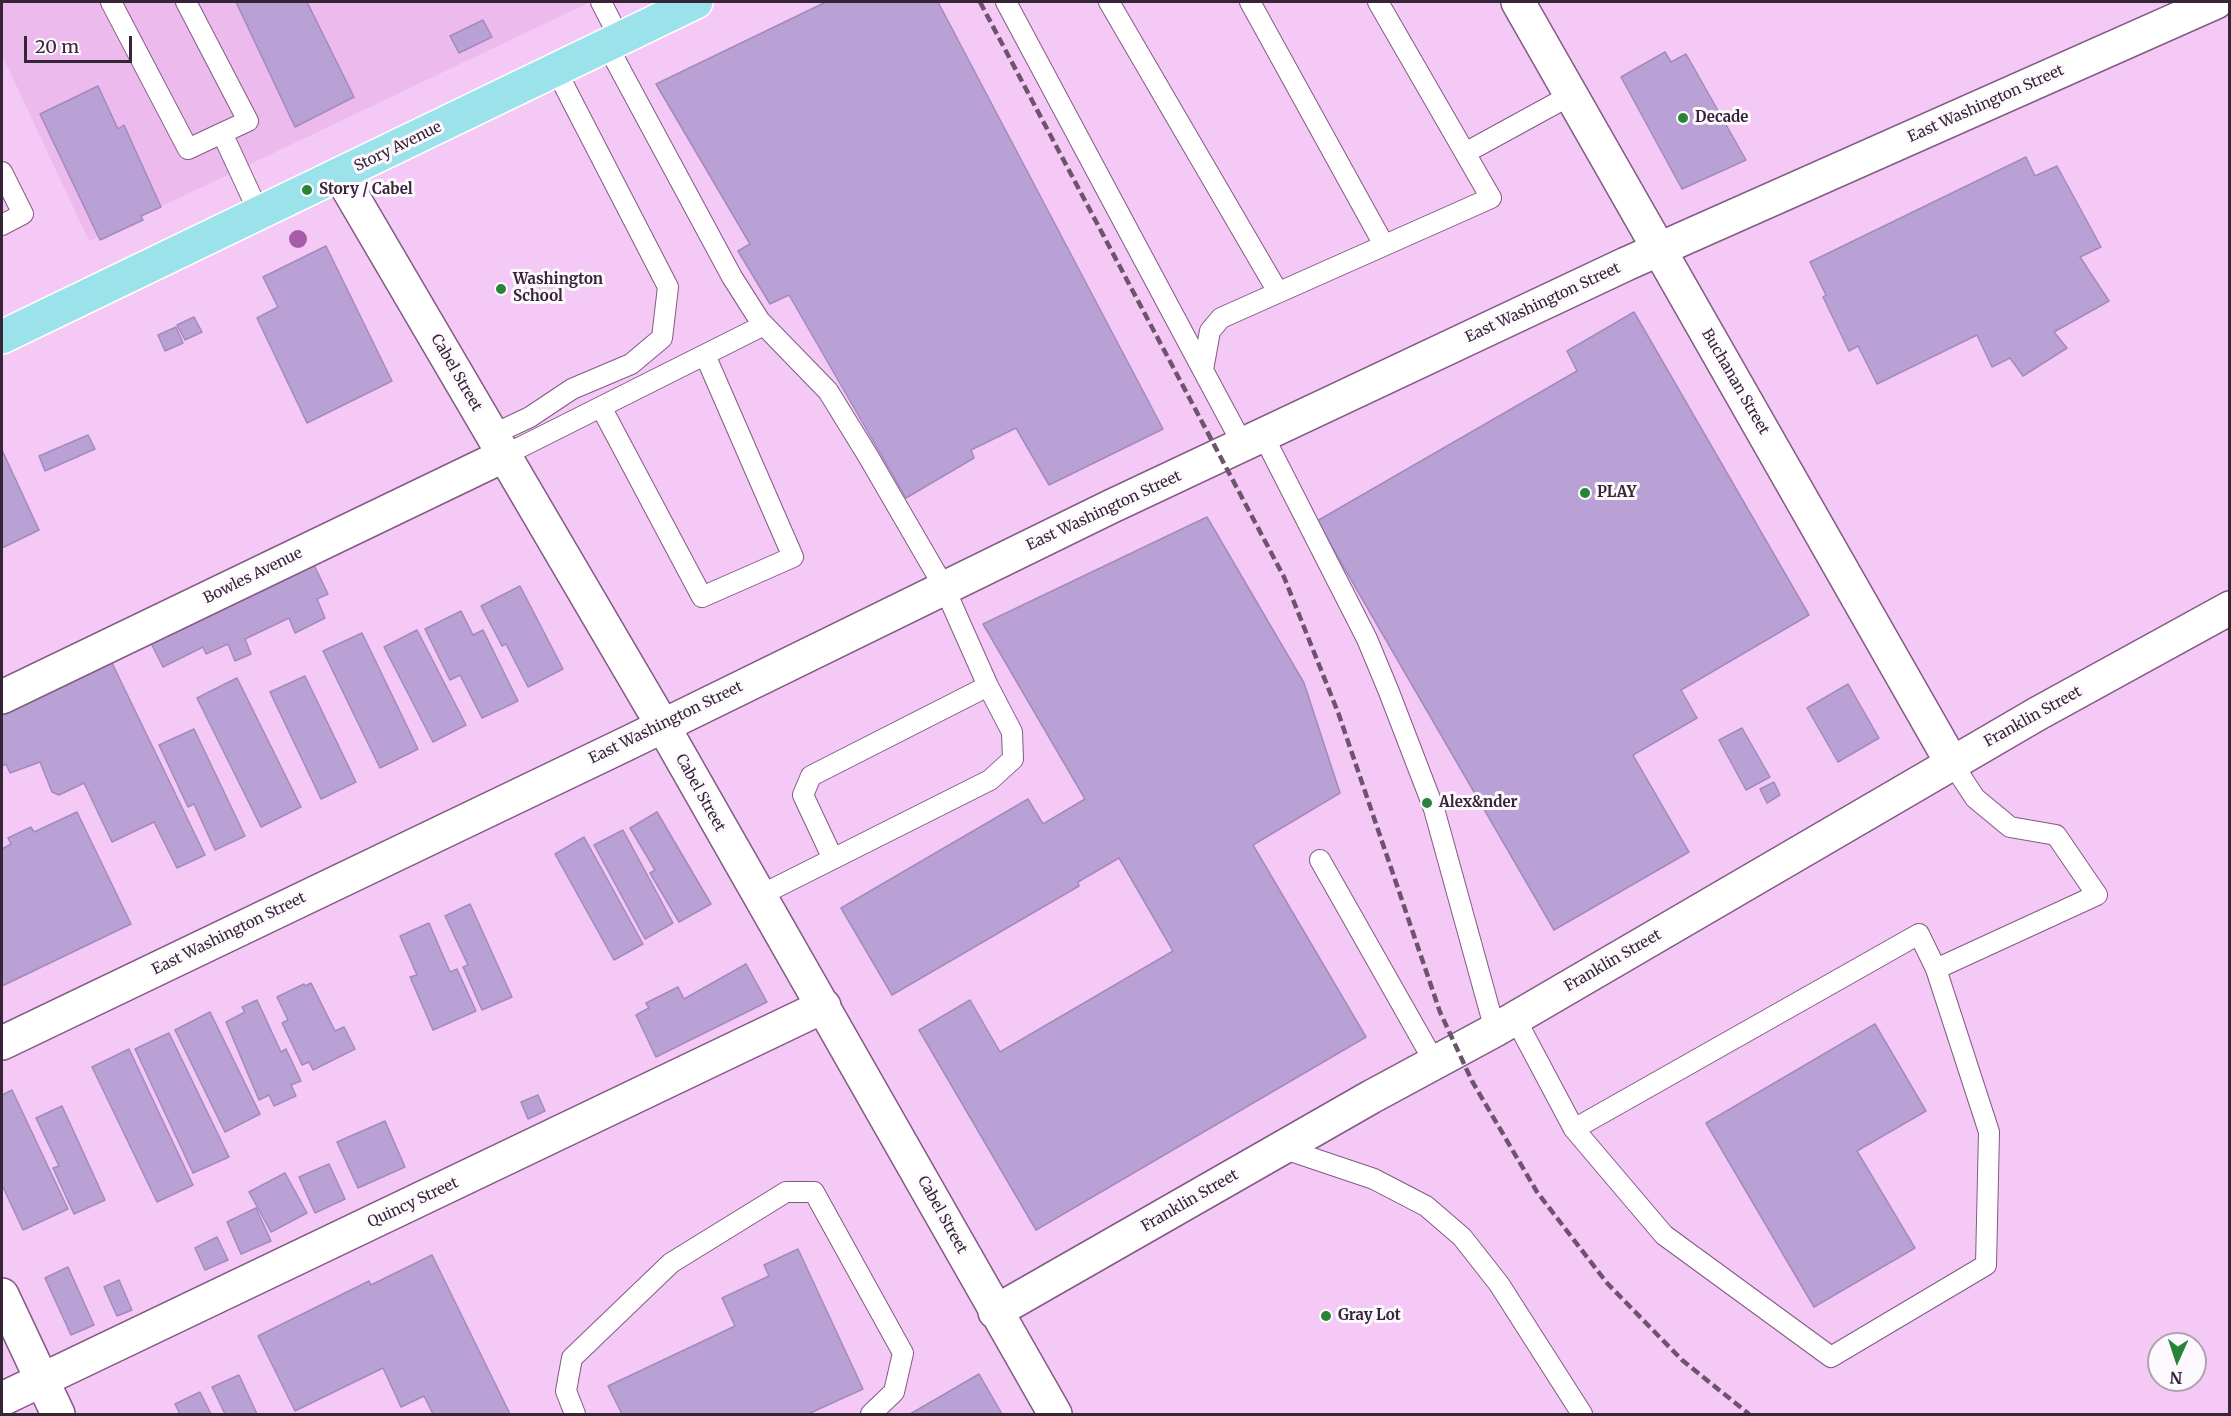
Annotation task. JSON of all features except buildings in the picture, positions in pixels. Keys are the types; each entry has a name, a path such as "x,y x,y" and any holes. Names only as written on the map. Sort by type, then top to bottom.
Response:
{"main road":[{"name":"Story Avenue","path":"2,337 696,2"}],"street":[{"name":"Buchanan Street","path":"1518,2 1952,763"},
{"name":"East Washington Street","path":"2,1043 1253,440 1660,249 2216,2"},
{"name":"Cabel Street","path":"340,175 663,726 1055,1414"},
{"name":"Bowles Avenue","path":"2,697 499,445"},
{"name":"Franklin Street","path":"995,1312 1505,1024 1952,763 2229,608"},
{"name":"Quincy Street","path":"2,1399 824,1006"},
{"path":"2,1295 58,1414"}],"lane":[{"path":"111,2 188,149 223,135 248,121 186,2"},
{"path":"601,2 613,42 732,277 764,325 828,391 944,587 988,686 1012,732 1013,759 990,780 759,896"},
{"path":"1006,2 1203,370 1253,440 1367,639 1434,809 1505,1024 1574,1129 1664,1235 1831,1357 1986,1265 1989,1132 1936,969 1919,934 1574,1129"},
{"path":"1109,2 1278,292"},
{"path":"1250,2 1384,245"},
{"path":"1203,370 1210,331 1221,318 1491,198 1378,2"},
{"path":"499,445 530,417 572,389 631,364 663,338 668,287 555,70"},
{"path":"1465,153 1571,95"},
{"path":"223,135 259,213"},
{"path":"2,172 23,214 2,225"},
{"path":"499,445 601,407 764,325"},
{"path":"601,407 702,597 793,557 705,355"},
{"path":"833,859 803,795 811,776 988,686"},
{"path":"1936,969 2097,895 2056,834 2010,827 1975,798 1952,763"},
{"path":"1320,860 1435,1063"},
{"path":"1282,1148 1374,1179 1426,1206 1462,1237 1499,1284 1582,1414"},
{"path":"575,1414 566,1391 572,1358 671,1263 786,1192 814,1192 903,1353 894,1392 871,1414"}],"shaded area":[{"path":"2,2 590,2 89,241 2,55"}],"railway":[{"path":"980,2 1284,577 1339,715 1440,1012 1472,1081 1537,1192 1607,1283 1682,1360 1749,1414"}],"place":[{"name":"Decade","path":"1683,118"},
{"name":"Story / Cabel","path":"307,190"},
{"name":"Washington School","path":"501,289"},
{"name":"PLAY","path":"1585,493"},
{"name":"Alex&nder","path":"1427,803"},
{"name":"Gray Lot","path":"1326,1316"}]}
